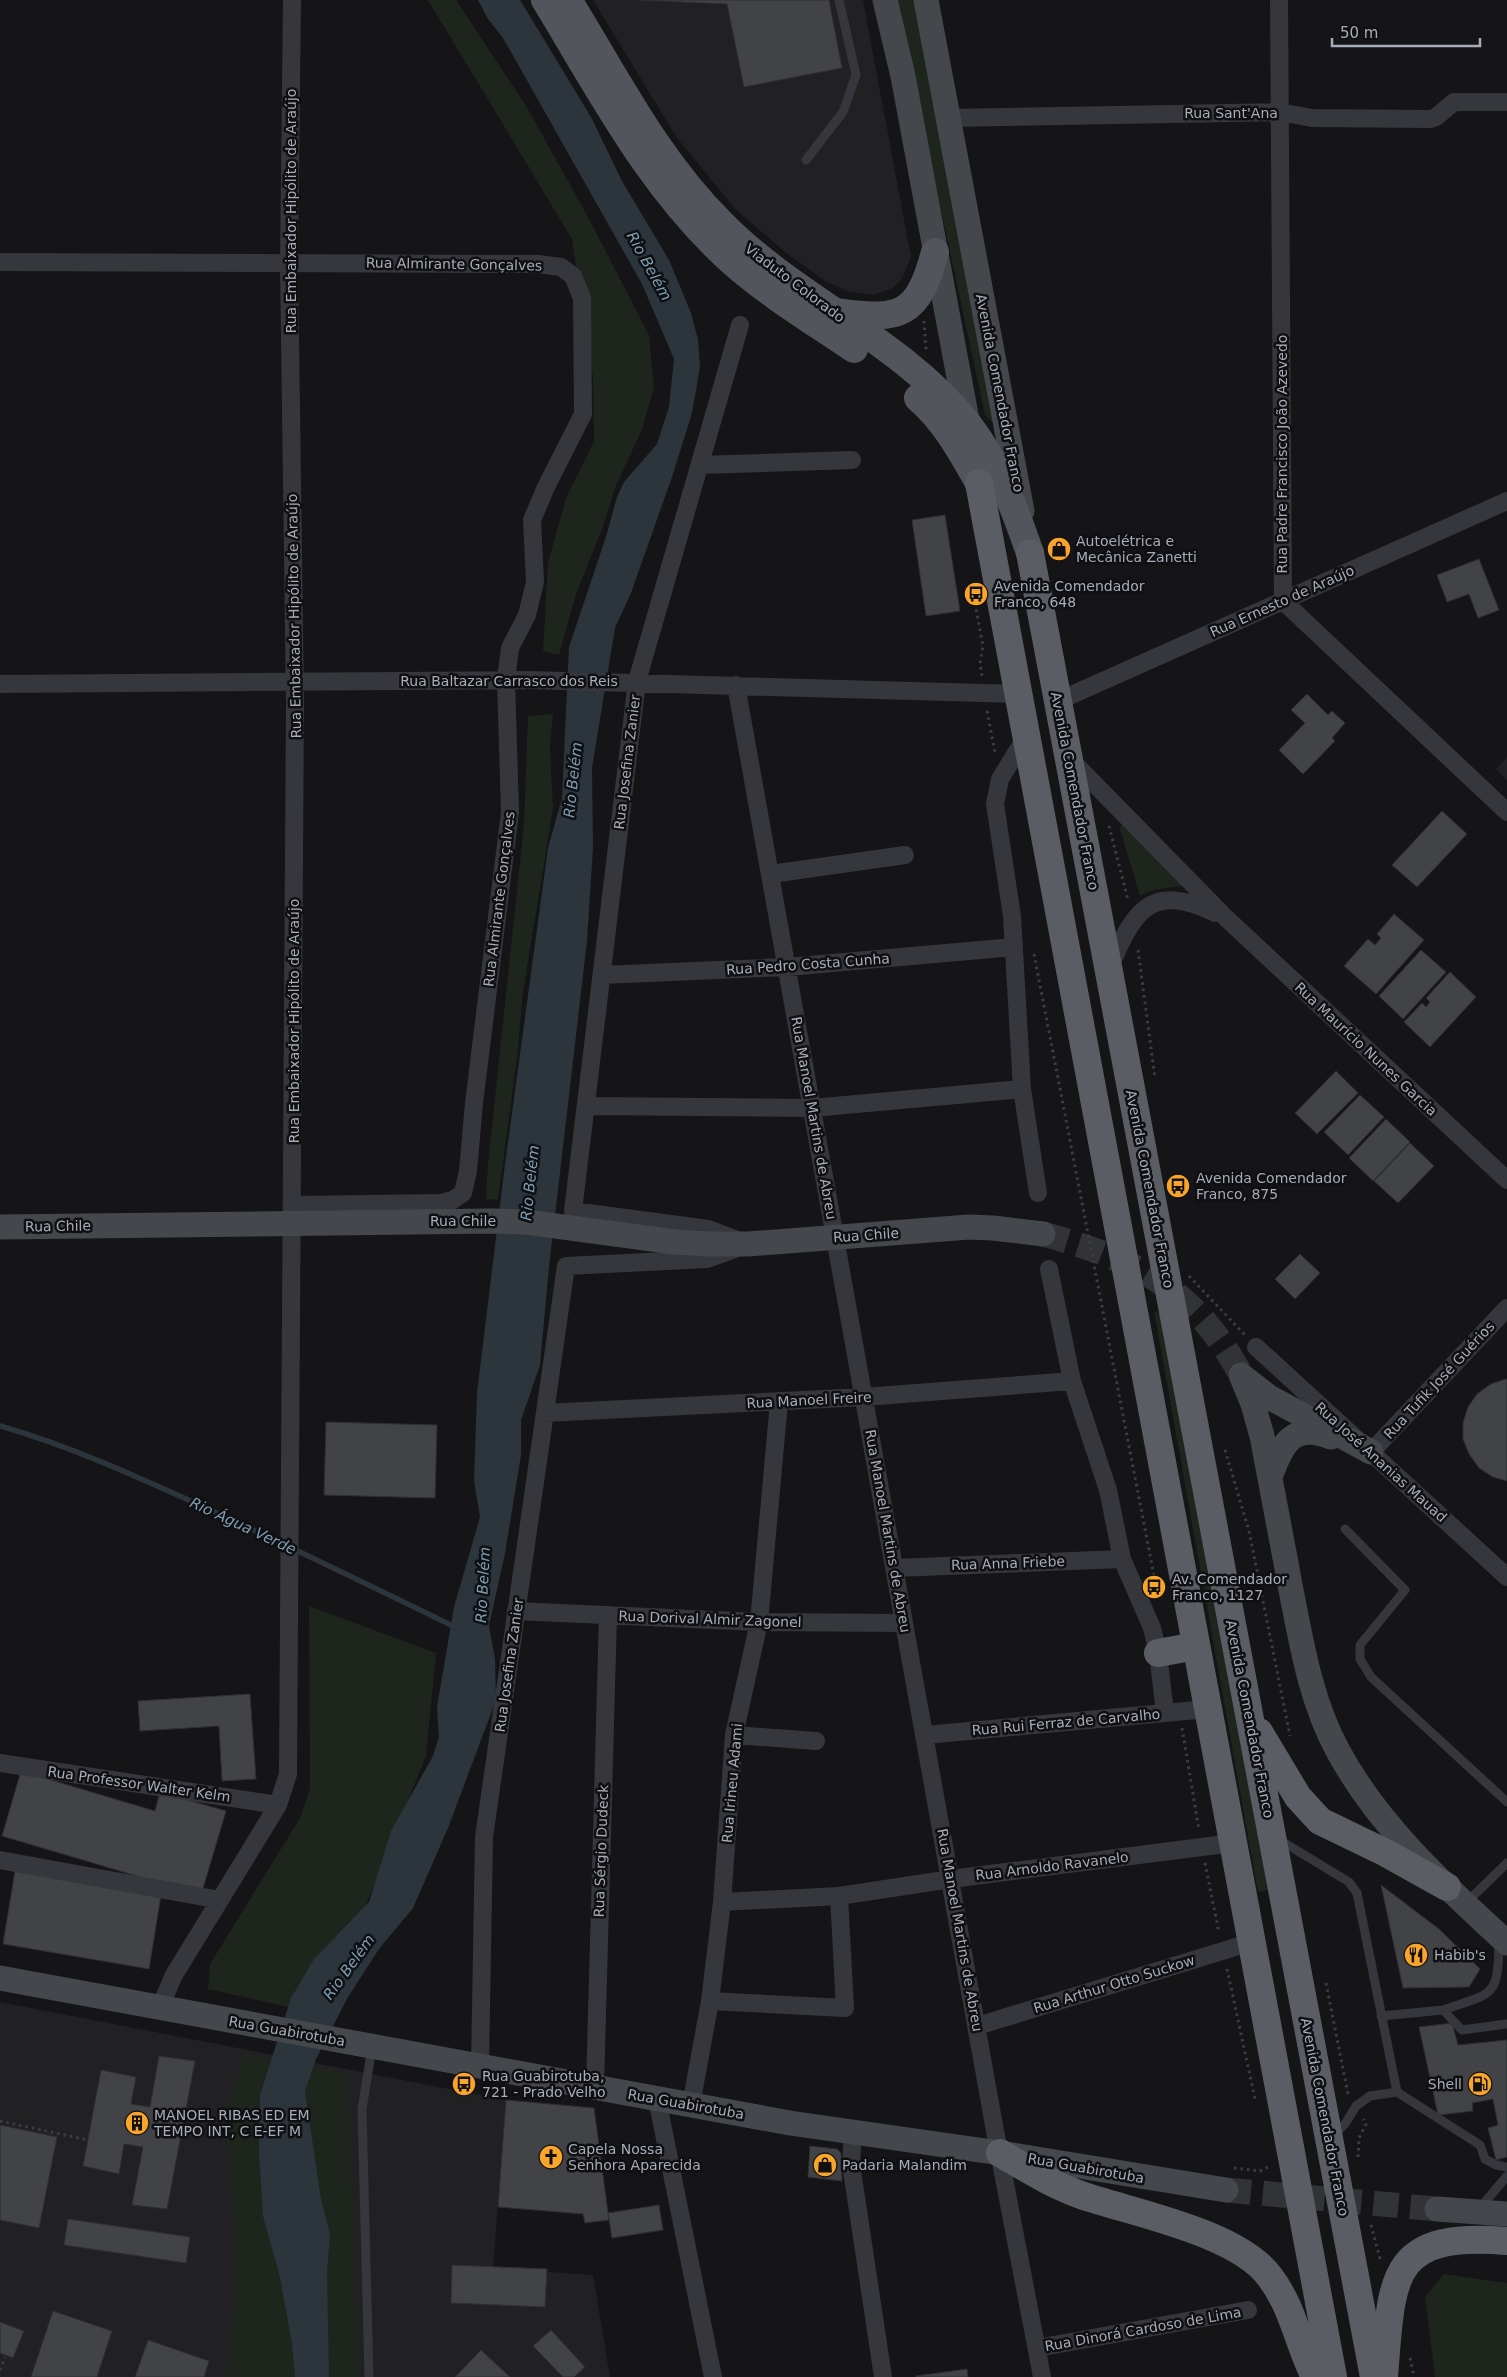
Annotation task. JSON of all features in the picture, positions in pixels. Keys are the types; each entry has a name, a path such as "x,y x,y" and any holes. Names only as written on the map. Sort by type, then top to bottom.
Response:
{"highway":[{"path":"979,483 1333,2377"},
{"name":"Avenida Comendador Franco","path":"1030,552 1374,2377"},
{"path":"1158,1653 1196,1646"},
{"path":"1250,1717 1298,1797 1320,1821 1386,1853 1456,1896"},
{"path":"1000,2153 1079,2194 1212,2238 1236,2249 1254,2261 1269,2275 1282,2294 1293,2317 1315,2377"},
{"path":"1384,2377 1390,2306 1396,2282 1406,2265 1419,2251 1438,2243 1479,2239 1507,2241"}],"main road":[{"name":"Viaduto Colorado","path":"545,0 625,134 651,172 702,232 732,262 764,287 880,367 923,402 956,443 979,483"},
{"name":"Viaduto Colorado","path":"568,0 644,128 694,195 748,248 919,374 968,424 997,468 1030,552"},
{"path":"885,0 902,76 979,483"},
{"name":"Avenida Comendador Franco","path":"926,0 1030,552"},
{"path":"833,312 874,317 894,313 911,305 920,296 936,252"},
{"name":"Rua Chile","path":"0,1227 293,1213 410,1221 526,1222 675,1242 748,1244 969,1227 1043,1234"},
{"path":"1371,1452 1270,1397 1241,1375 1255,1412 1270,1477 1305,1659 1325,1723 1350,1773 1378,1813 1456,1896 1504,1935"},
{"path":"1270,1477 1285,1443 1297,1434 1309,1431 1323,1434 1371,1452"},
{"name":"Rua Guabirotuba","path":"0,1978 691,2105 1226,2190"},
{"path":"1437,2209 1507,2214"}],"street":[{"name":"Rua Embaixador Hipólito de Araújo","path":"160,2007 174,1975 278,1805 288,1774 291,1596 295,682 289,263 292,0"},
{"name":"Rua Padre Francisco João Azevedo","path":"1279,0 1283,600"},
{"name":"Rua Sant'Ana","path":"948,118 1280,112 1312,118 1431,119 1436,118 1454,102 1507,102"},
{"name":"Rua Almirante Gonçalves","path":"0,262 538,264 561,268 573,276 582,298 583,414 546,487 532,520 535,582 527,615 510,648 506,680 510,812 464,1193 453,1200 441,1203 293,1213"},
{"name":"Rua Josefina Zanier","path":"740,325 700,465 631,681 602,975 573,1211 708,1228 748,1244"},
{"path":"700,465 852,460"},
{"name":"Rua Ernesto de Araújo","path":"1058,700 1507,501"},
{"path":"1283,600 1507,812"},
{"name":"Rua Baltazar Carrasco dos Reis","path":"0,684 506,680 631,681 1018,694"},
{"name":"Rua Manoel Martins de Abreu","path":"736,684 950,1879 1042,2377"},
{"path":"1026,737 1000,779 995,804 1010,898 1022,1089 1038,1193"},
{"name":"Rua Maurício Nunes Garcia","path":"1069,758 1226,918 1507,1180"},
{"path":"771,874 905,855"},
{"name":"Rua Maurício Nunes Garcia","path":"1109,970 1133,919 1150,905 1175,900 1197,905 1226,918"},
{"name":"Rua Pedro Costa Cunha","path":"602,975 787,967 1014,947"},
{"path":"586,1106 812,1108 1022,1089"},
{"name":"Rua Josefina Zanier","path":"480,2066 484,1837 566,1266 707,1259 748,1244"},
{"path":"1049,1269 1072,1381 1108,1490 1122,1559 1152,1628 1172,1712"},
{"name":"Rua Tufik José Guérios","path":"1371,1452 1507,1308"},
{"name":"Rua José Ananias Mauad","path":"1256,1346 1507,1577"},
{"name":"Rua Manoel Freire","path":"545,1414 864,1397 1072,1381"},
{"name":"Rua Irineu Adami","path":"691,2105 710,2002 722,1902 734,1736 759,1622 779,1402"},
{"name":"Rua Anna Friebe","path":"895,1568 1122,1559"},
{"name":"Rua Dorival Almir Zagonel","path":"516,1611 759,1622 904,1623"},
{"name":"Rua Sérgio Dudeck","path":"594,2087 608,1615"},
{"name":"Rua Rui Ferraz de Carvalho","path":"924,1735 1208,1709"},
{"path":"734,1736 816,1741"},
{"name":"Rua Professor Walter Kelm","path":"0,1763 278,1805"},
{"name":"Rua Arnoldo Ravanelo","path":"722,1902 839,1896 950,1879 1233,1843"},
{"path":"0,1860 220,1900"},
{"path":"710,2002 845,2008 839,1896"},
{"name":"Rua Arthur Otto Suckow","path":"977,2026 1252,1942"},
{"path":"657,2099 713,2377"},
{"path":"853,2132 851,2164 884,2377"},
{"name":"Rua Dinorá Cardoso de Lima","path":"1037,2348 1248,2310"}],"lane":[{"path":"806,160 843,112 856,75 839,0"},
{"path":"1345,1529 1405,1590 1360,1645 1360,1660 1371,1677 1507,1802"},
{"path":"1272,1836 1309,1856 1349,1882 1357,1893 1397,2092"},
{"path":"1456,1896 1507,1863"},
{"path":"1381,2016 1443,2010 1487,1994 1497,1982 1504,1935"},
{"path":"1443,2010 1462,2030 1507,2024"},
{"path":"364,2045 362,2109 369,2377"},
{"path":"1329,2140 1345,2124 1356,2106 1370,2096 1397,2092 1480,2145 1484,2159 1496,2165 1507,2167"},
{"path":"1476,2212 1507,2176"}],"path":[{"path":"924,322 927,356"},
{"path":"975,599 983,646 980,663"},
{"path":"1107,819 1128,899"},
{"path":"1137,942 1156,1084"},
{"path":"1078,1178 1158,1595"},
{"path":"1192,1277 1256,1346"},
{"path":"1222,1441 1249,1531 1292,1743"},
{"path":"1172,1712 1220,1935"},
{"path":"1226,1966 1257,2109"},
{"path":"1325,1980 1348,2093"},
{"path":"0,2122 88,2140"},
{"path":"1359,2165 1359,2138 1366,2124"},
{"path":"1268,2156 1273,2174"},
{"path":"1369,2218 1382,2264"},
{"path":"0,2370 5,2357"}],"shaded area":[{"path":"428,0 456,0 525,104 587,215 649,335 654,387 642,429 616,486 602,529 576,594 559,655 543,651 548,563 566,498 594,441 593,377 572,239"},
{"path":"593,0 863,0 911,257 901,280 891,289 873,295 849,292 825,281 785,252 737,211 677,138"},
{"path":"896,0 915,0 1001,431 985,415"},
{"path":"553,714 550,746 553,809 523,992 517,1058 498,1200 486,1199 488,1164 524,824 528,716"},
{"path":"1507,757 1507,781 1496,769"},
{"path":"1124,824 1188,885 1153,890 1140,896 1120,829 1121,825"},
{"path":"1154,1311 1171,1320 1276,1888 1258,1892"},
{"path":"309,1606 436,1653 426,1756 355,1932 307,2011 208,1989 210,1964 300,1818 310,1788"},
{"path":"0,2002 506,2100 493,2268 593,2275 610,2377 0,2377"},
{"path":"244,2053 348,2074 358,2377 225,2377 236,2306 235,2225 225,2123"},
{"path":"1444,2274 1507,2283 1507,2377 1435,2377 1425,2297"}],"water":[{"name":"Rio Belém","path":"478,0 520,0 591,117 622,181 669,260 691,313 698,340 700,367 692,413 672,477 631,593 615,628 592,768 593,848 587,941 549,1267 540,1365 521,1420 521,1455 505,1553 489,1626 495,1659 496,1700 448,1828 413,1908 379,1949 348,1997 316,2059 305,2091 321,2199 330,2234 327,2271 329,2377 295,2377 292,2344 280,2277 263,2216 259,2153 260,2095 291,1998 314,1959 369,1902 391,1831 433,1756 439,1737 437,1707 454,1607 480,1517 474,1481 477,1393 504,1172 548,848 562,798 569,647 606,537 617,497 624,482 657,444 669,407 674,359 642,284 503,38 488,19"}],"building":[{"path":"638,0 829,0 842,68 744,87 727,4"},
{"path":"945,515 960,611 926,616 912,520"},
{"path":"1479,559 1499,610 1478,618 1469,594 1447,602 1437,575"},
{"path":"1307,694 1328,715 1332,711 1345,723 1332,738 1335,741 1303,774 1279,750 1305,723 1291,710"},
{"path":"1442,811 1467,834 1417,887 1392,865"},
{"path":"1394,914 1424,940 1376,994 1344,966 1368,939 1375,945 1381,938 1377,934"},
{"path":"1421,950 1446,972 1403,1019 1379,996"},
{"path":"1450,972 1476,997 1430,1047 1404,1022 1422,1003 1426,1007 1430,1002 1426,998"},
{"path":"1336,1071 1358,1093 1317,1134 1295,1113"},
{"path":"1360,1095 1384,1117 1348,1155 1324,1132"},
{"path":"1386,1119 1410,1142 1373,1181 1349,1158"},
{"path":"1410,1143 1434,1166 1398,1203 1374,1181"},
{"path":"1300,1254 1320,1273 1295,1299 1275,1279"},
{"path":"1507,1379 1507,1481 1493,1477 1479,1468 1469,1454 1463,1439 1463,1423 1468,1407 1477,1394 1491,1384"},
{"path":"326,1422 437,1425 435,1498 324,1495"},
{"path":"250,1694 256,1779 222,1781 219,1726 140,1731 138,1701"},
{"path":"21,1771 155,1811 160,1792 226,1811 201,1895 2,1836"},
{"path":"15,1871 161,1895 149,1969 3,1944"},
{"path":"1381,1885 1439,1929 1480,1969 1469,1987 1403,1988"},
{"path":"1452,2023 1458,2045 1507,2040 1507,2157 1496,2160 1488,2128 1498,2125 1493,2099 1472,2103 1473,2111 1438,2115 1419,2027"},
{"name":"MANOEL RIBAS ED EM TEMPO INT, C E-EF M","path":"159,2056 195,2061 167,2209 132,2205 143,2147 124,2144 119,2174 83,2166 101,2070 136,2077 131,2104 150,2107"},
{"name":"Capela Nossa Senhora Aparecida","path":"506,2100 594,2108 609,2220 585,2223 583,2214 498,2207"},
{"path":"0,2125 57,2137 39,2228 0,2220"},
{"name":"Padaria Malandim","path":"810,2146 837,2149 841,2153 842,2181 808,2177"},
{"path":"659,2205 663,2230 612,2238 608,2213"},
{"path":"68,2219 190,2237 186,2263 64,2245"},
{"path":"452,2265 547,2269 545,2307 451,2303"},
{"path":"53,2311 112,2331 97,2377 31,2377"},
{"path":"0,2322 24,2331 13,2358 0,2353"},
{"path":"551,2330 585,2367 574,2377 563,2377 533,2346"},
{"path":"148,2340 209,2361 204,2377 135,2377"},
{"path":"481,2350 510,2377 455,2377"},
{"path":"967,2369 968,2377 916,2377 916,2376"}],"waterway":[{"name":"Rio Água Verde","path":"0,1426 52,1443 154,1484 457,1628"}],"tunnel":[{"path":"1043,1234 1106,1254 1134,1267 1159,1282 1182,1299 1204,1320 1223,1345 1241,1375"},
{"path":"1226,2190 1437,2209"}],"place":[{"name":"Autoelétrica e Mecânica Zanetti","path":"1059,549"},
{"name":"Avenida Comendador Franco, 648","path":"976,594"},
{"name":"Avenida Comendador Franco, 875","path":"1178,1186"},
{"name":"Av. Comendador Franco, 1127","path":"1154,1587"},
{"name":"Habib's","path":"1416,1955"},
{"name":"Rua Guabirotuba, 721 - Prado Velho","path":"464,2084"},
{"name":"Shell","path":"1480,2084"},
{"name":"MANOEL RIBAS ED EM TEMPO INT, C E-EF M","path":"137,2123"},
{"name":"Capela Nossa Senhora Aparecida","path":"551,2157"},
{"name":"Padaria Malandim","path":"825,2165"}]}
